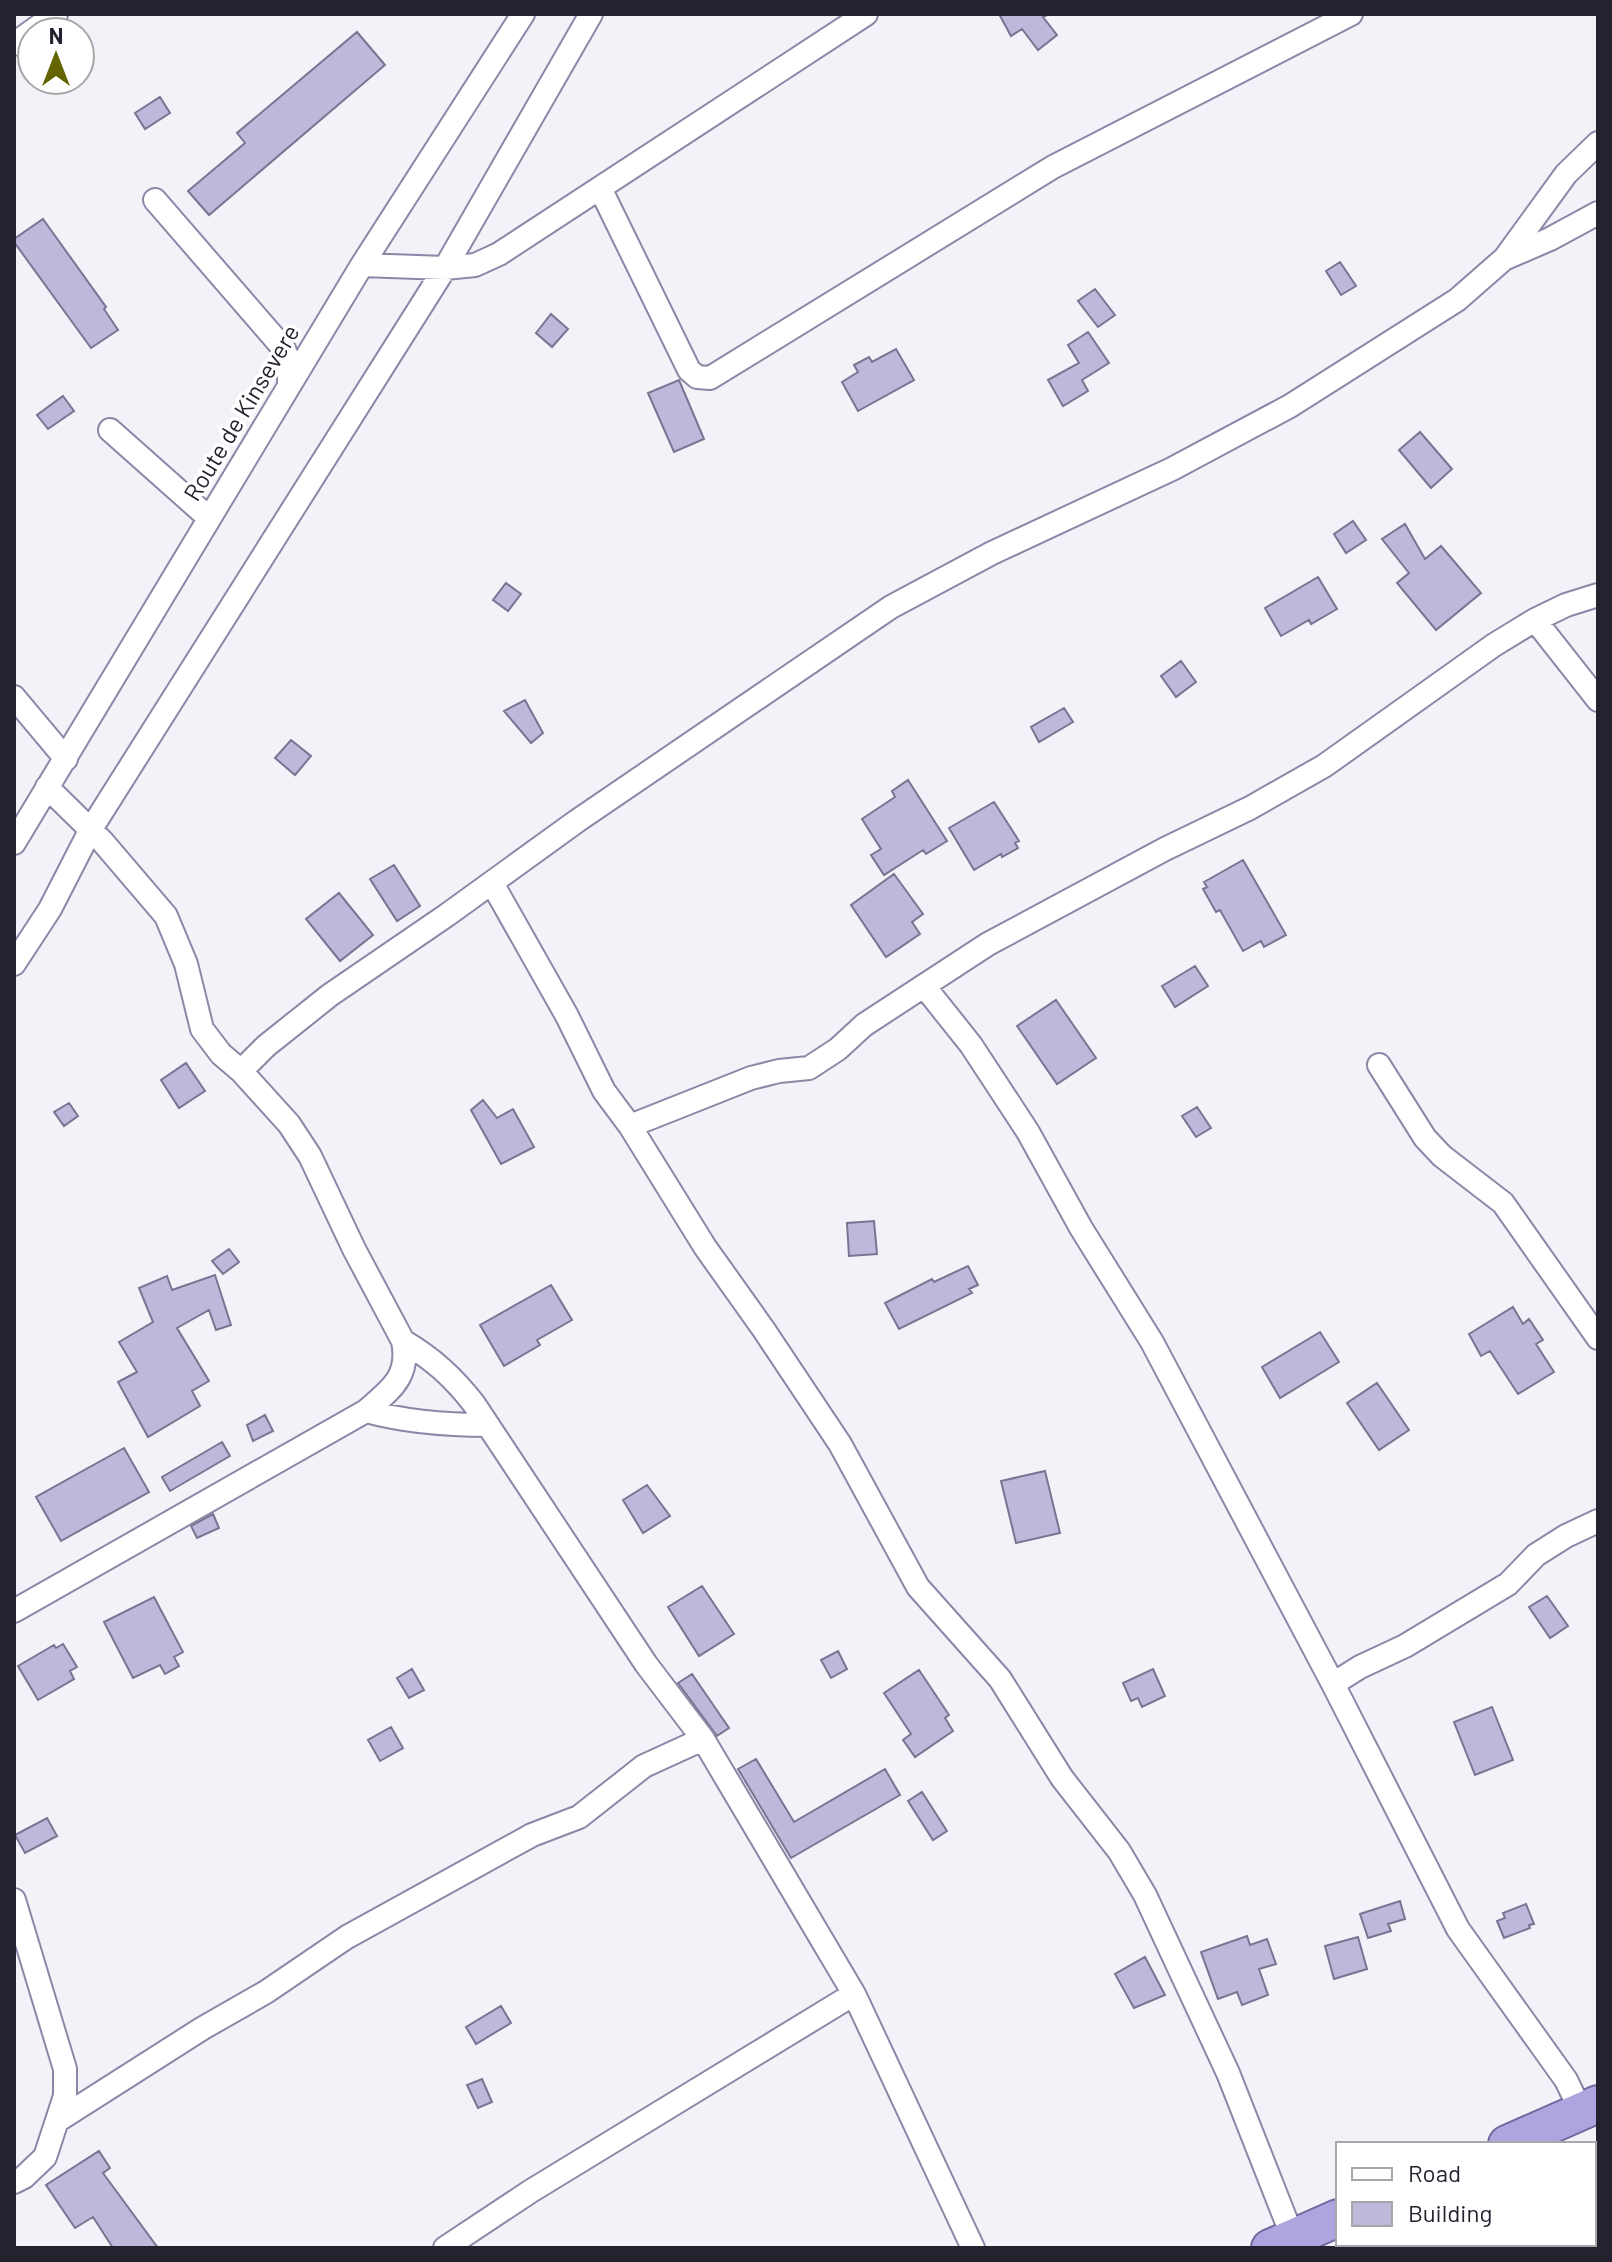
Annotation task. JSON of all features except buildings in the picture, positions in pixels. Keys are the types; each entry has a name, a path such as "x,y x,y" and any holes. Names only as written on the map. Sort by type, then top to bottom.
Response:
{"highway":[{"path":"1512,2142 1590,2108"},
{"path":"1281,2243 1336,2219"}],"street":[{"path":"14,44 56,14"},
{"name":"Route de Kinsevere","path":"14,843 362,265 523,14"},
{"path":"14,964 50,909 91,829 445,268 591,14"},
{"path":"362,265 445,268 475,265 499,254 866,14"},
{"path":"600,188 689,370 697,377 710,378 1053,167 1351,14"},
{"path":"241,1071 266,1046 330,995 577,821 891,607 947,575 1107,501 1290,406 1457,300 1505,258 1566,174 1598,143"},
{"path":"155,200 284,349 289,361 289,384"},
{"path":"1505,258 1550,239 1598,213"},
{"path":"110,430 209,518"},
{"path":"630,1126 751,1078 809,1068 838,1049 864,1025 988,944 1165,849 1250,808 1324,766 1419,696 1535,620 1566,605 1598,595"},
{"path":"1535,620 1598,700"},
{"path":"14,697 66,759"},
{"path":"14,1611 366,1411 392,1388 402,1374 406,1357 403,1341 354,1249 310,1156 289,1124 241,1071 221,1054 202,1029 186,964 166,916 91,829 47,787"},
{"path":"492,883 567,1016 604,1091 630,1126 684,1215 840,1444 918,1587 1000,1679 1062,1778 1119,1851 1132,1873 1168,1940 1228,2073 1281,2243"},
{"path":"924,986 971,1045 1028,1132 1087,1238 1152,1342 1333,1684 1458,1929 1566,2080 1590,2108"},
{"path":"1379,1065 1425,1138 1442,1156 1503,1203 1598,1338"},
{"path":"403,1341 433,1359 455,1379 646,1664 703,1739 854,1994 973,2248"},
{"path":"366,1411 417,1421 488,1425"},
{"path":"1333,1684 1360,1667 1405,1646 1508,1584 1536,1555 1598,1521"},
{"path":"57,2121 203,2028 266,1992 347,1937 532,1835 579,1817 644,1766 703,1739"},
{"path":"14,1900 65,2069 65,2096 45,2157 14,2182"},
{"path":"445,2248 531,2191 854,1994"}]}
